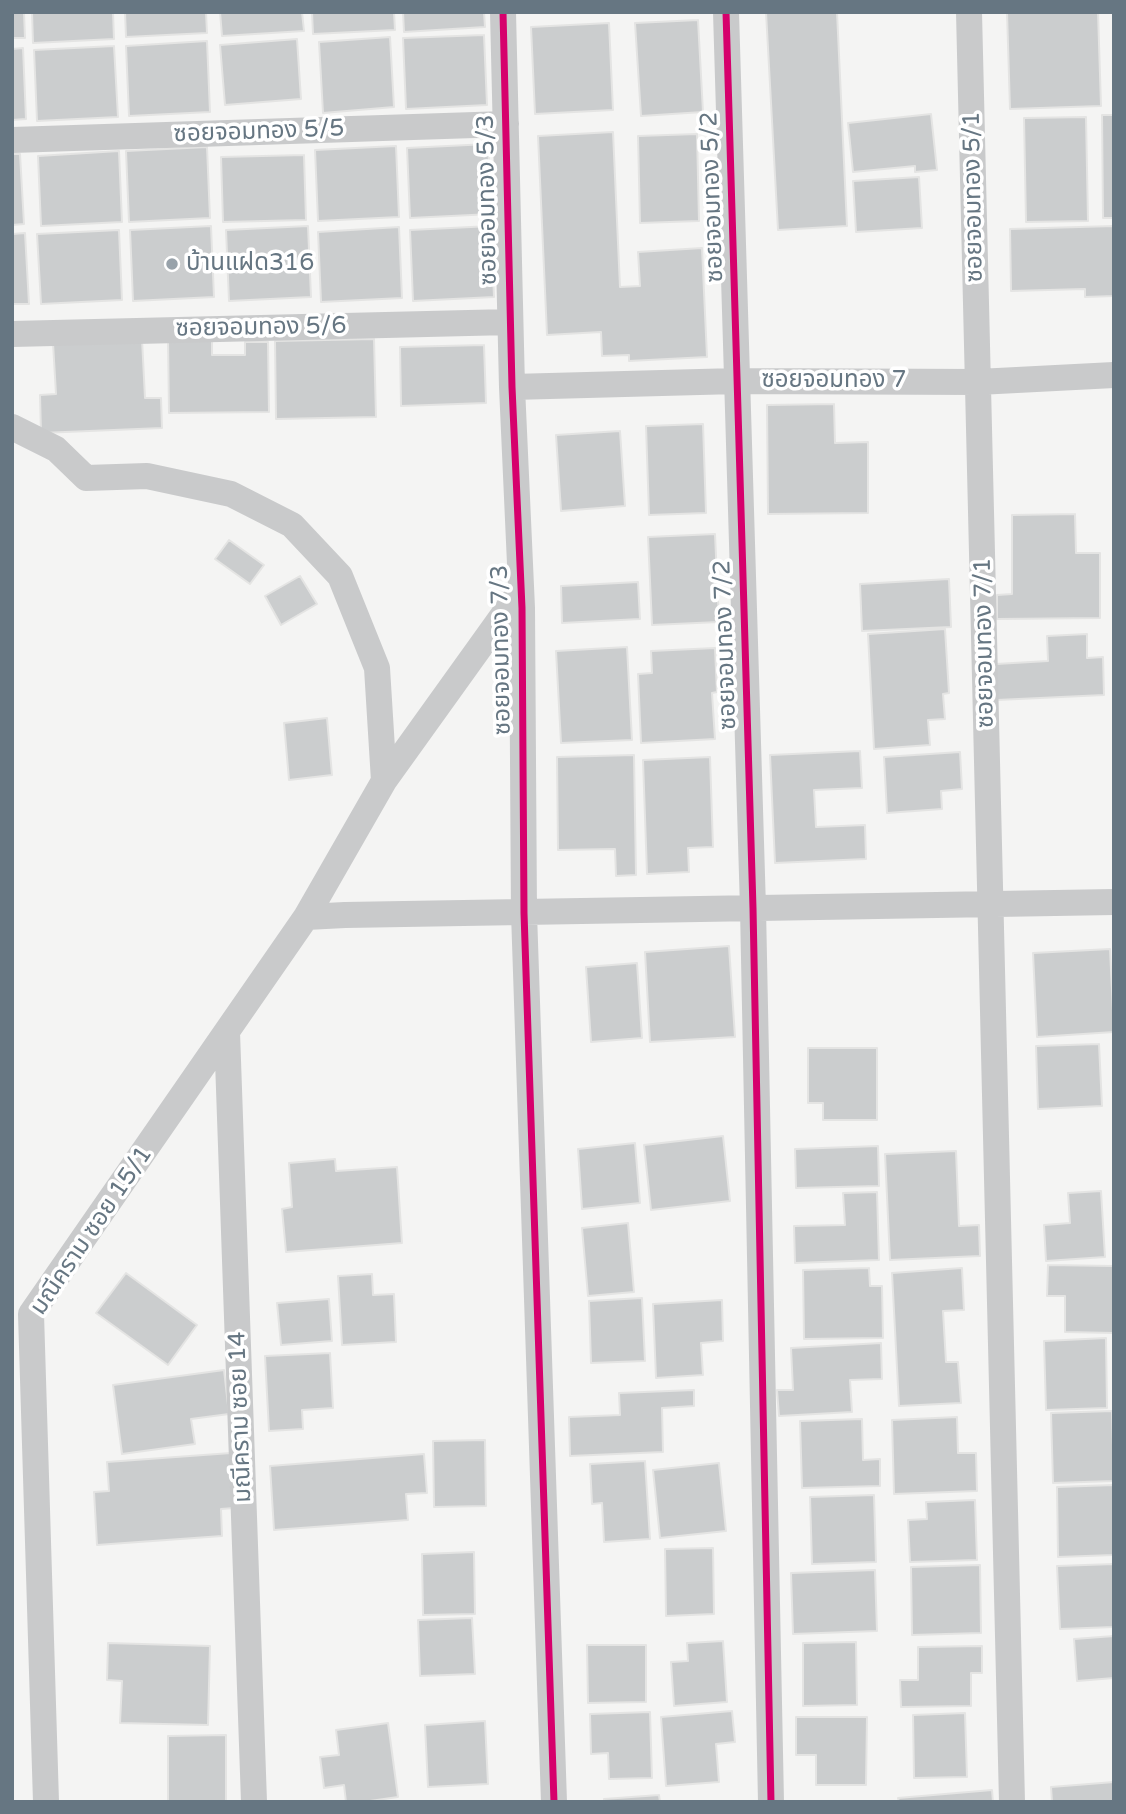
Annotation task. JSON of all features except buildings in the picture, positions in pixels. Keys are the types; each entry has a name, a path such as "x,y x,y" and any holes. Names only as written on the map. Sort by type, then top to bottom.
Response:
{"street":[{"name":"ซอยจอมทอง 5/3","path":"503,12 512,387"},
{"name":"ซอยจอมทอง 5/2","path":"726,12 737,381"},
{"name":"ซอยจอมทอง 5/1","path":"969,12 978,382"},
{"name":"ซอยจอมทอง 5/5","path":"12,140 506,124"},
{"name":"ซอยจอมทอง 5/6","path":"12,334 510,322"},
{"name":"ซอยจอมทอง 7","path":"512,387 737,381 978,382 1114,375"},
{"name":"ซอยจอมทอง 7/2","path":"737,381 753,908 771,1802"},
{"name":"ซอยจอมทอง 7/1","path":"978,382 1012,1802"},
{"name":"ซอยจอมทอง 7/3","path":"512,387 521,590 524,913 554,1802"},
{"path":"12,428 56,449 86,478 148,476 231,494 292,525 340,576 377,668 384,781"},
{"name":"มณีคราม ซอย 15/1","path":"46,1802 31,1314 306,917 384,781 521,590"},
{"path":"306,917 1114,902"},
{"name":"มณีคราม ซอย 14","path":"227,1032 254,1802"}],"cycle path":[{"path":"503,12 512,387 522,608 524,913 554,1802"},
{"path":"726,12 753,908 771,1802"}],"place":[{"name":"บ้านแฝด316","path":"172,264"}]}
